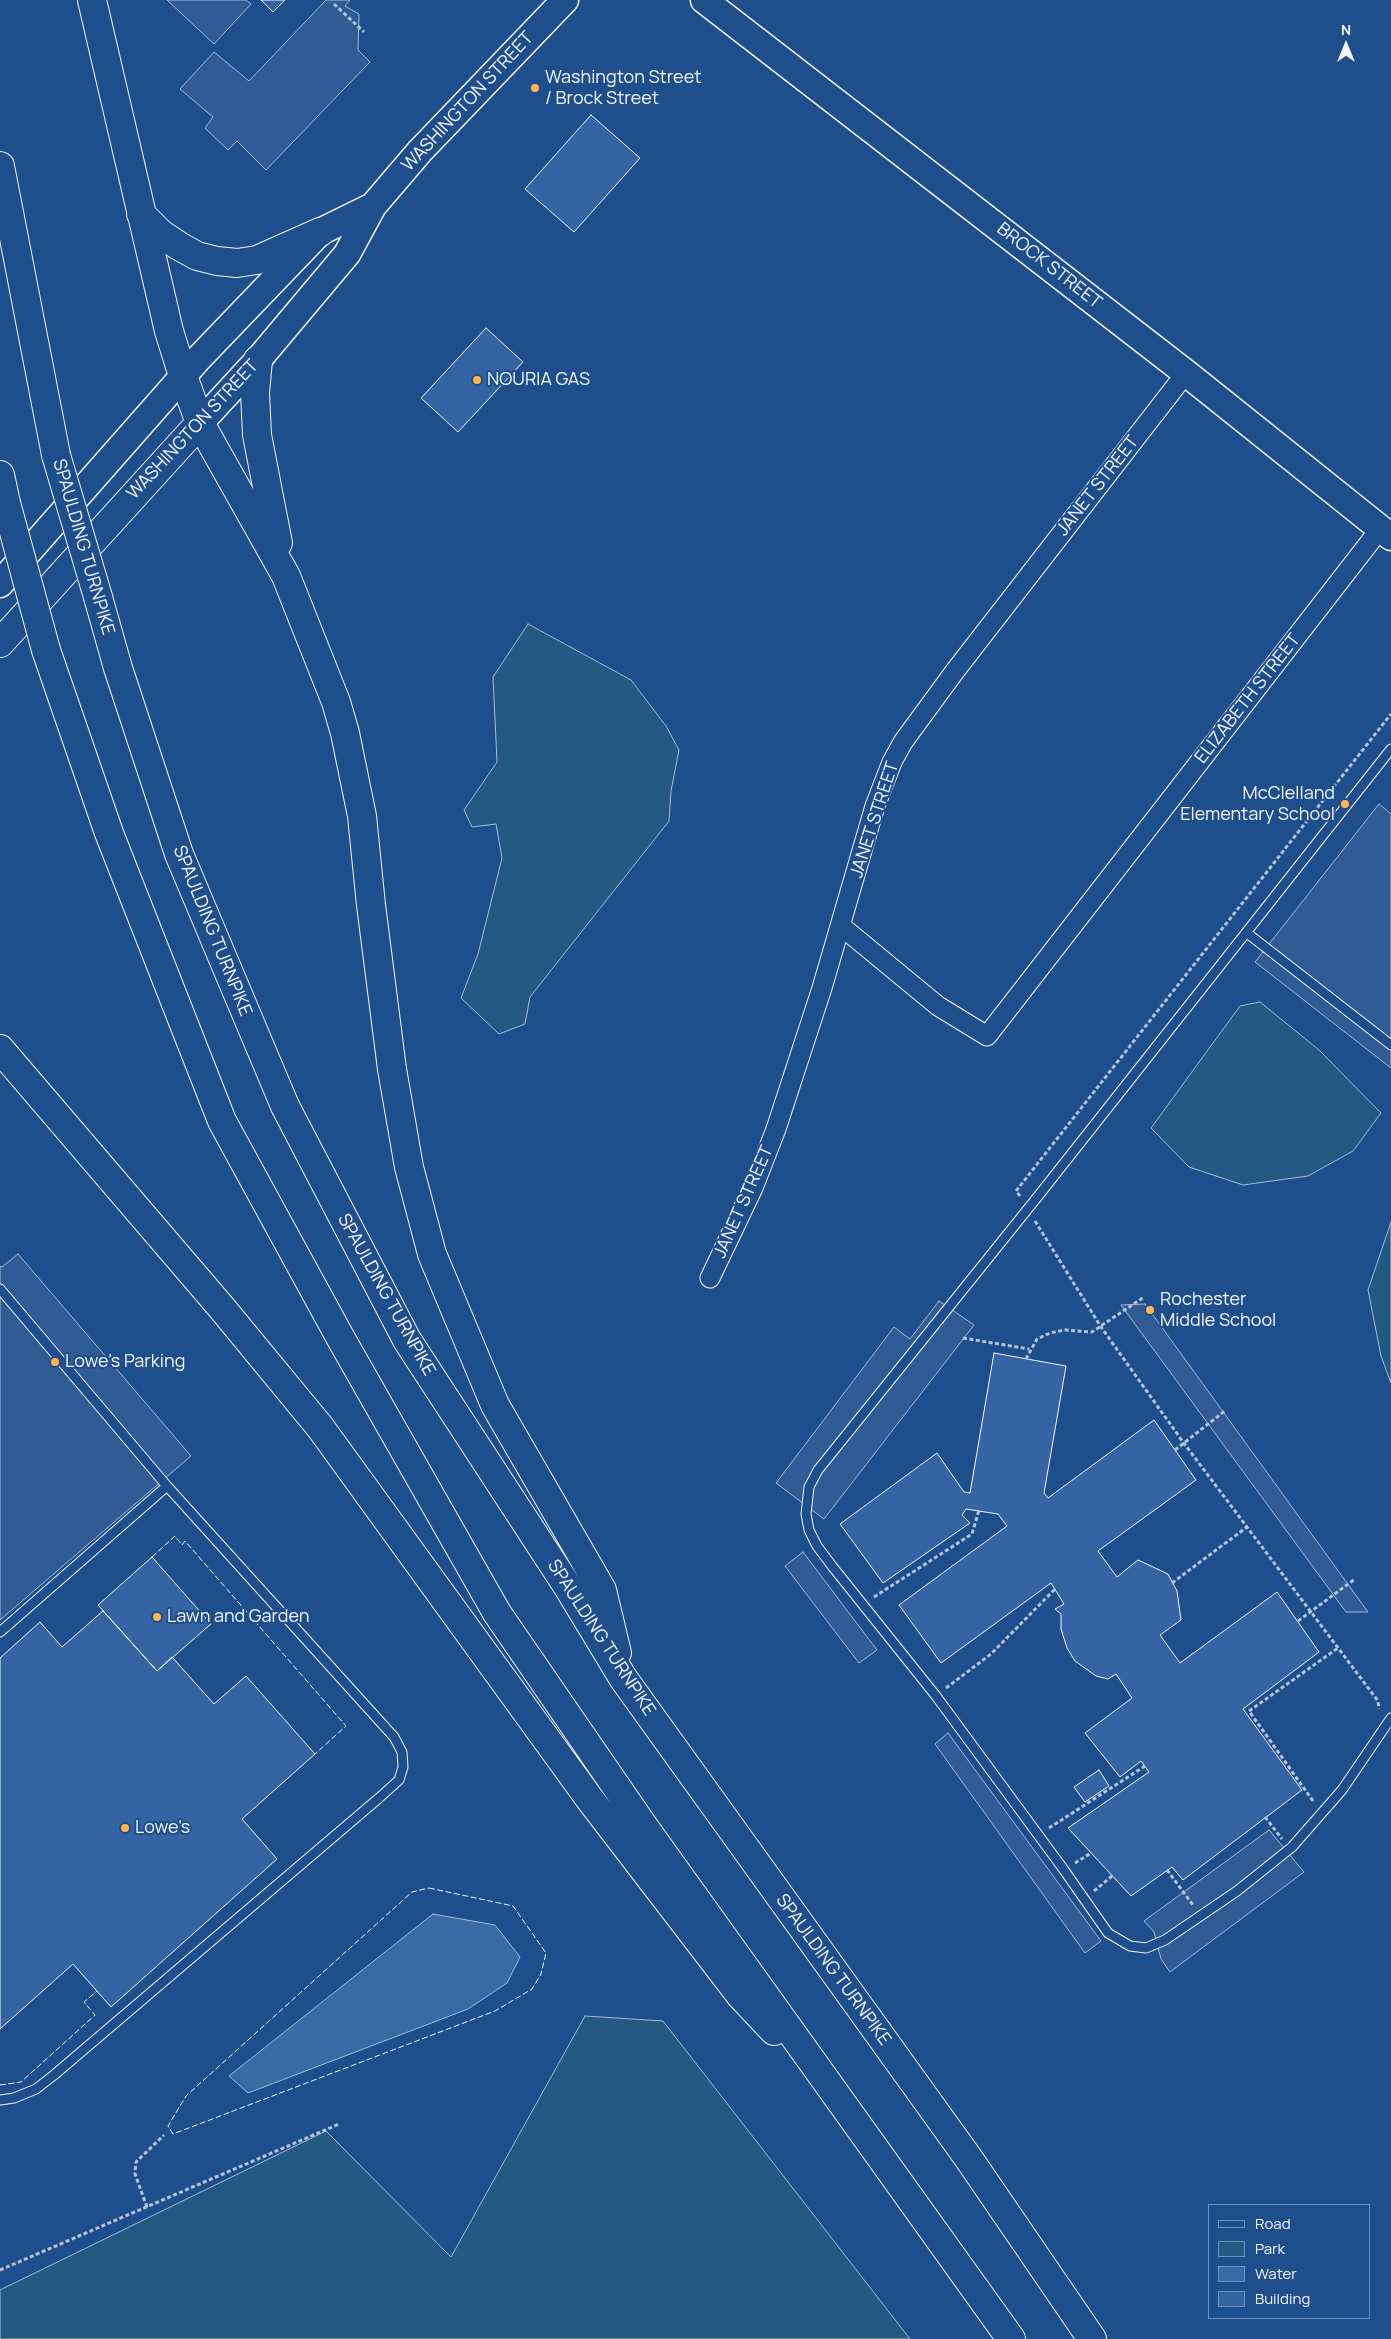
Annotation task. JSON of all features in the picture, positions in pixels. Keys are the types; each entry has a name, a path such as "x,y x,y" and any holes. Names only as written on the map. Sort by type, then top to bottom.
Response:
{"main road":[{"path":"92,0 169,332 183,376 200,423 286,576 336,702 356,782 363,825 392,1069 409,1167 432,1254 495,1405 602,1590 623,1678"},
{"name":"WASHINGTON STREET","path":"0,643 258,360 347,254 373,206 434,136 565,0"},
{"name":"BROCK STREET","path":"704,0 1186,373 1385,533"},
{"name":"SPAULDING TURNPIKE","path":"0,166 56,455 118,668 179,854 285,1106 407,1340 568,1587 623,1678 969,2159 1092,2339"},
{"name":"WASHINGTON STREET","path":"0,584 183,376 320,232 373,206"},
{"path":"141,214 161,234 196,256 237,263 257,260 320,232"},
{"path":"258,360 255,393 257,435 286,576"},
{"path":"0,475 46,650 109,833 222,1121 340,1337 496,1613 642,1824 846,2106 1011,2339"},
{"path":"0,1049 320,1427 589,1798 741,1996 846,2106"}],"street":[{"name":"JANET STREET","path":"710,1278 753,1188 776,1129 841,926 878,798 892,762 903,742 955,671 1186,373"},
{"name":"ELIZABETH STREET","path":"841,926 938,1006 987,1036 1385,533"}],"lane":[{"path":"1391,749 1028,1209 818,1470 809,1487 806,1514 817,1546 936,1696 1108,1933 1130,1946 1146,1948 1165,1940 1238,1891 1292,1847 1342,1790 1391,1718"},
{"path":"1247,933 1391,1045"},
{"path":"0,1289 167,1486 394,1737 402,1752 403,1767 399,1780 379,1798 214,1941 54,2075 36,2089 14,2098 0,2100"},
{"path":"0,1632 167,1486"}],"path":[{"path":"334,4 364,32"},
{"path":"1379,1713 1378,1701 1183,1442 1101,1327 1016,1191 1391,714"},
{"path":"1026,1359 1037,1339 1050,1332 1065,1330 1092,1332 1144,1297"},
{"path":"963,1338 1030,1349"},
{"path":"1175,1450 1226,1410"},
{"path":"863,1606 886,1588 898,1583 972,1534 979,1510"},
{"path":"1172,1583 1247,1527"},
{"path":"1298,1621 1355,1579"},
{"path":"936,1696 991,1654 1054,1589"},
{"path":"1313,1802 1249,1711 1338,1648"},
{"path":"1038,1835 1145,1766"},
{"path":"1308,1809 1319,1794"},
{"path":"1265,1817 1282,1839 1288,1834"},
{"path":"1167,1870 1202,1916"},
{"path":"1083,1899 1112,1876"},
{"path":"0,2270 339,2124"},
{"path":"147,2207 135,2174 136,2162 164,2135"}],"green space":[{"path":"528,624 631,680 666,726 679,750 671,791 669,821 530,997 525,1024 499,1034 461,998 478,954 502,858 496,824 472,827 464,810 497,762 493,677"},
{"path":"1260,1002 1319,1050 1381,1113 1353,1151 1308,1176 1243,1185 1189,1167 1151,1128 1240,1006"},
{"path":"1391,1222 1391,1383 1381,1356 1368,1290"},
{"path":"585,2016 663,2021 910,2339 0,2339 0,2290 326,2131 451,2257"}],"shaded area":[{"path":"167,0 246,0 251,4 214,44"},
{"path":"326,0 350,0 345,6 359,14 358,50 370,62 266,170 237,141 228,150 205,128 213,117 180,89 214,52 249,81"},
{"path":"1379,804 1391,814 1391,1068 1255,962"},
{"name":"Lowe's Parking","path":"18,1254 191,1456 0,1620 0,1266 2,1267"},
{"path":"939,1301 974,1325 824,1519 776,1483 894,1327 910,1339"},
{"path":"1145,1304 1368,1612 1346,1612 1121,1305"},
{"path":"803,1552 877,1650 859,1663 785,1566"},
{"path":"948,1733 1101,1941 1085,1953 935,1744"},
{"path":"1269,1830 1304,1872 1170,1972 1161,1959 1154,1932 1144,1921"}],"water":[{"path":"433,1914 495,1925 520,1957 507,1983 468,2009 248,2093 229,2076"}],"building":[{"path":"261,0 285,0 273,12"},
{"path":"591,115 640,158 574,232 525,189"},
{"path":"486,328 523,362 458,432 421,398"},
{"path":"994,1353 1066,1366 1044,1493 1048,1498 1154,1420 1196,1480 1098,1551 1117,1577 1138,1560 1168,1574 1177,1591 1181,1620 1160,1635 1180,1663 1277,1592 1319,1652 1243,1709 1302,1790 1183,1880 1172,1867 1131,1896 1068,1828 1149,1772 1141,1761 1120,1777 1085,1733 1132,1698 1116,1674 1108,1679 1096,1676 1075,1661 1067,1648 1061,1629 1061,1614 1055,1609 1064,1604 1051,1583 941,1663 899,1605 1007,1526 998,1514 966,1509 962,1515 970,1523 883,1583 840,1524 937,1453 964,1492 970,1493"},
{"name":"Lawn and Garden","path":"152,1557 211,1624 157,1671 98,1605"},
{"name":"Lowe's","path":"103,1611 157,1671 172,1657 214,1704 246,1676 315,1754 242,1819 277,1859 111,2007 73,1964 0,2029 0,1658 40,1622 62,1647"},
{"path":"1099,1770 1109,1786 1085,1802 1074,1787"}],"fence":[{"path":"152,1557 175,1536 182,1545 185,1541 346,1726 315,1754"},
{"path":"429,1888 513,1906 546,1953 541,1974 532,1989 495,2011 173,2134 168,2126 186,2096 412,1892 429,1888"},
{"path":"0,2085 21,2082 95,2015 84,2002 97,1991"}],"place":[{"name":"Washington Street / Brock Street","path":"535,88"},
{"name":"NOURIA GAS","path":"477,380"},
{"name":"McClelland Elementary School","path":"1345,804"},
{"name":"Rochester Middle School","path":"1150,1310"},
{"name":"Lowe's Parking","path":"55,1362"},
{"name":"Lawn and Garden","path":"157,1617"},
{"name":"Lowe's","path":"125,1828"}]}
